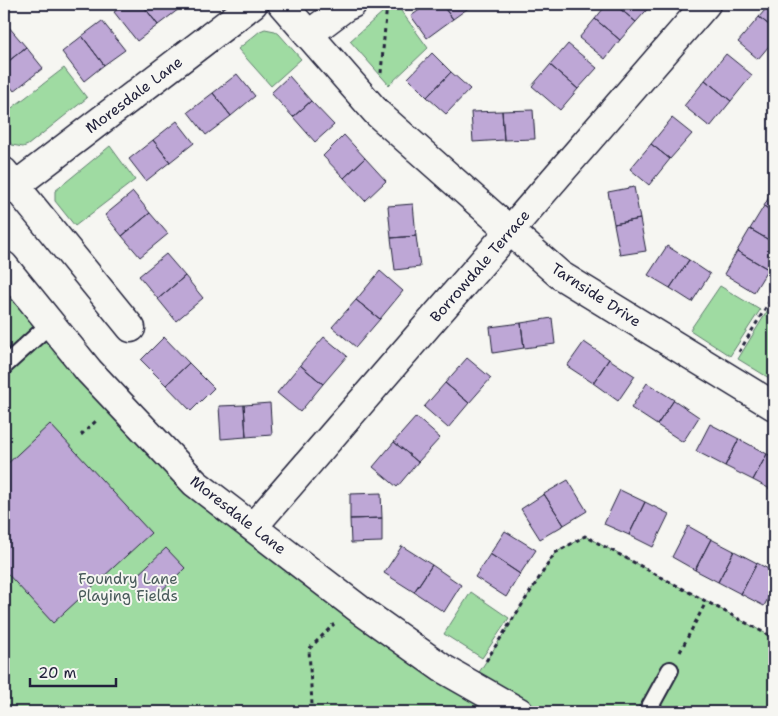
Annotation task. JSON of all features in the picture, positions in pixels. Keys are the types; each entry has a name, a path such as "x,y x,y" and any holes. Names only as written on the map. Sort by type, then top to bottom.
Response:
{"street":[{"name":"Moresdale Lane","path":"131,328 9,179 253,4"},
{"name":"Tarnside Drive","path":"282,4 377,113 560,275 774,406"},
{"path":"308,35 345,7 352,4"},
{"name":"Borrowdale Terrace","path":"253,527 706,4"},
{"name":"Moresdale Lane","path":"4,266 89,371 195,483 353,605 442,668 519,712"}],"lane":[{"path":"4,366 50,324"},
{"path":"647,712 670,670"}],"path":[{"path":"377,113 387,4"},
{"path":"724,376 774,294"},
{"path":"471,685 555,553 585,536 774,638"},
{"path":"670,670 706,602"},
{"path":"310,712 312,706 309,649 353,605"}],"green space":[{"path":"392,4 396,4 428,48 389,85 350,41"},
{"path":"265,29 279,34 301,59 271,86 238,49"},
{"path":"64,68 87,98 28,145 23,147 12,145 4,134 4,114"},
{"path":"110,146 135,180 75,226 55,201 55,191"},
{"name":"Foundry Lane Playing Fields","path":"4,266 195,483 471,685 555,553 585,536 774,638 774,712 4,712"},
{"path":"720,286 760,310 730,356 690,330"},
{"path":"774,300 774,381 738,359"},
{"path":"471,592 509,618 482,658 444,634"}],"building":[{"path":"125,4 142,4 158,25 137,41 114,12"},
{"path":"142,4 175,4 179,9 158,25"},
{"path":"428,4 441,4 453,19 427,38 411,16"},
{"path":"441,4 474,4 453,19"},
{"path":"607,4 614,4 636,22 620,40 595,19"},
{"path":"614,4 652,4 636,22"},
{"path":"770,4 774,4 774,29 759,17"},
{"path":"759,17 774,29 774,40 758,59 738,42"},
{"path":"595,19 620,40 605,59 579,38"},
{"path":"102,21 125,50 104,65 82,36"},
{"path":"8,26 26,47 4,65 4,30"},
{"path":"82,36 104,65 84,81 62,52"},
{"path":"568,44 597,68 578,89 550,65"},
{"path":"26,47 43,68 14,91 4,78 4,65"},
{"path":"432,53 451,72 427,97 408,78"},
{"path":"726,54 752,75 731,101 705,80"},
{"path":"550,65 578,89 560,110 532,86"},
{"path":"451,72 470,89 446,114 427,97"},
{"path":"237,74 255,96 231,116 213,93"},
{"path":"289,76 311,101 293,117 271,93"},
{"path":"705,80 731,101 710,127 684,106"},
{"path":"213,93 231,116 206,135 188,112"},
{"path":"311,101 334,125 315,142 293,117"},
{"path":"533,110 535,139 504,140 502,111"},
{"path":"502,111 504,140 473,142 471,112"},
{"path":"672,118 692,134 670,159 651,144"},
{"path":"177,121 194,143 170,162 153,140"},
{"path":"344,135 365,158 344,178 323,156"},
{"path":"153,140 170,162 146,181 129,159"},
{"path":"651,144 670,159 649,185 630,169"},
{"path":"365,158 386,181 365,201 344,178"},
{"path":"634,187 640,219 614,224 608,192"},
{"path":"774,188 774,213 764,206"},
{"path":"133,192 150,213 122,236 105,215"},
{"path":"413,204 416,236 391,238 388,206"},
{"path":"764,206 774,213 774,243 750,229"},
{"path":"150,213 168,234 140,257 122,236"},
{"path":"640,219 646,251 620,255 614,224"},
{"path":"750,229 774,243 774,259 768,269 737,251"},
{"path":"416,236 420,267 395,270 391,238"},
{"path":"667,246 689,260 670,288 648,275"},
{"path":"737,251 768,269 754,292 724,274"},
{"path":"166,254 185,276 158,299 139,276"},
{"path":"689,260 710,274 692,302 670,288"},
{"path":"380,271 403,291 380,319 356,300"},
{"path":"185,276 203,298 176,321 158,299"},
{"path":"356,300 380,319 356,347 332,327"},
{"path":"552,318 555,344 524,348 521,323"},
{"path":"521,323 524,348 493,353 490,327"},
{"path":"164,337 189,363 166,385 141,360"},
{"path":"324,337 347,356 323,384 300,365"},
{"path":"584,342 609,359 593,383 567,366"},
{"path":"467,358 491,378 469,403 445,383"},
{"path":"609,359 635,376 618,401 593,383"},
{"path":"189,363 214,388 191,411 166,385"},
{"path":"300,365 323,384 300,412 277,393"},
{"path":"445,383 469,403 448,428 424,407"},
{"path":"647,383 674,400 657,425 631,408"},
{"path":"674,400 699,417 683,442 657,425"},
{"path":"270,403 272,435 246,437 244,405"},
{"path":"244,405 246,437 221,439 219,406"},
{"path":"416,417 440,438 418,462 394,442"},
{"path":"50,424 151,533 53,623 4,570 4,467"},
{"path":"710,424 739,439 725,466 696,451"},
{"path":"739,439 767,454 753,480 725,466"},
{"path":"394,442 418,462 397,487 373,467"},
{"path":"767,454 774,457 774,491 753,480"},
{"path":"568,480 587,511 564,525 544,494"},
{"path":"620,490 645,502 629,535 604,524"},
{"path":"381,493 382,518 350,519 350,494"},
{"path":"544,494 564,525 540,539 521,509"},
{"path":"645,502 669,514 653,547 629,535"},
{"path":"382,518 382,542 351,543 350,519"},
{"path":"688,526 711,539 695,570 672,557"},
{"path":"505,531 536,550 520,574 490,554"},
{"path":"711,539 734,551 718,582 695,570"},
{"path":"402,546 432,565 414,592 384,573"},
{"path":"166,548 185,568 151,601 131,581"},
{"path":"734,551 757,563 741,594 718,582"},
{"path":"490,554 520,574 506,597 475,577"},
{"path":"757,563 774,572 774,587 764,606 741,594"},
{"path":"432,565 461,585 444,612 414,592"}]}
